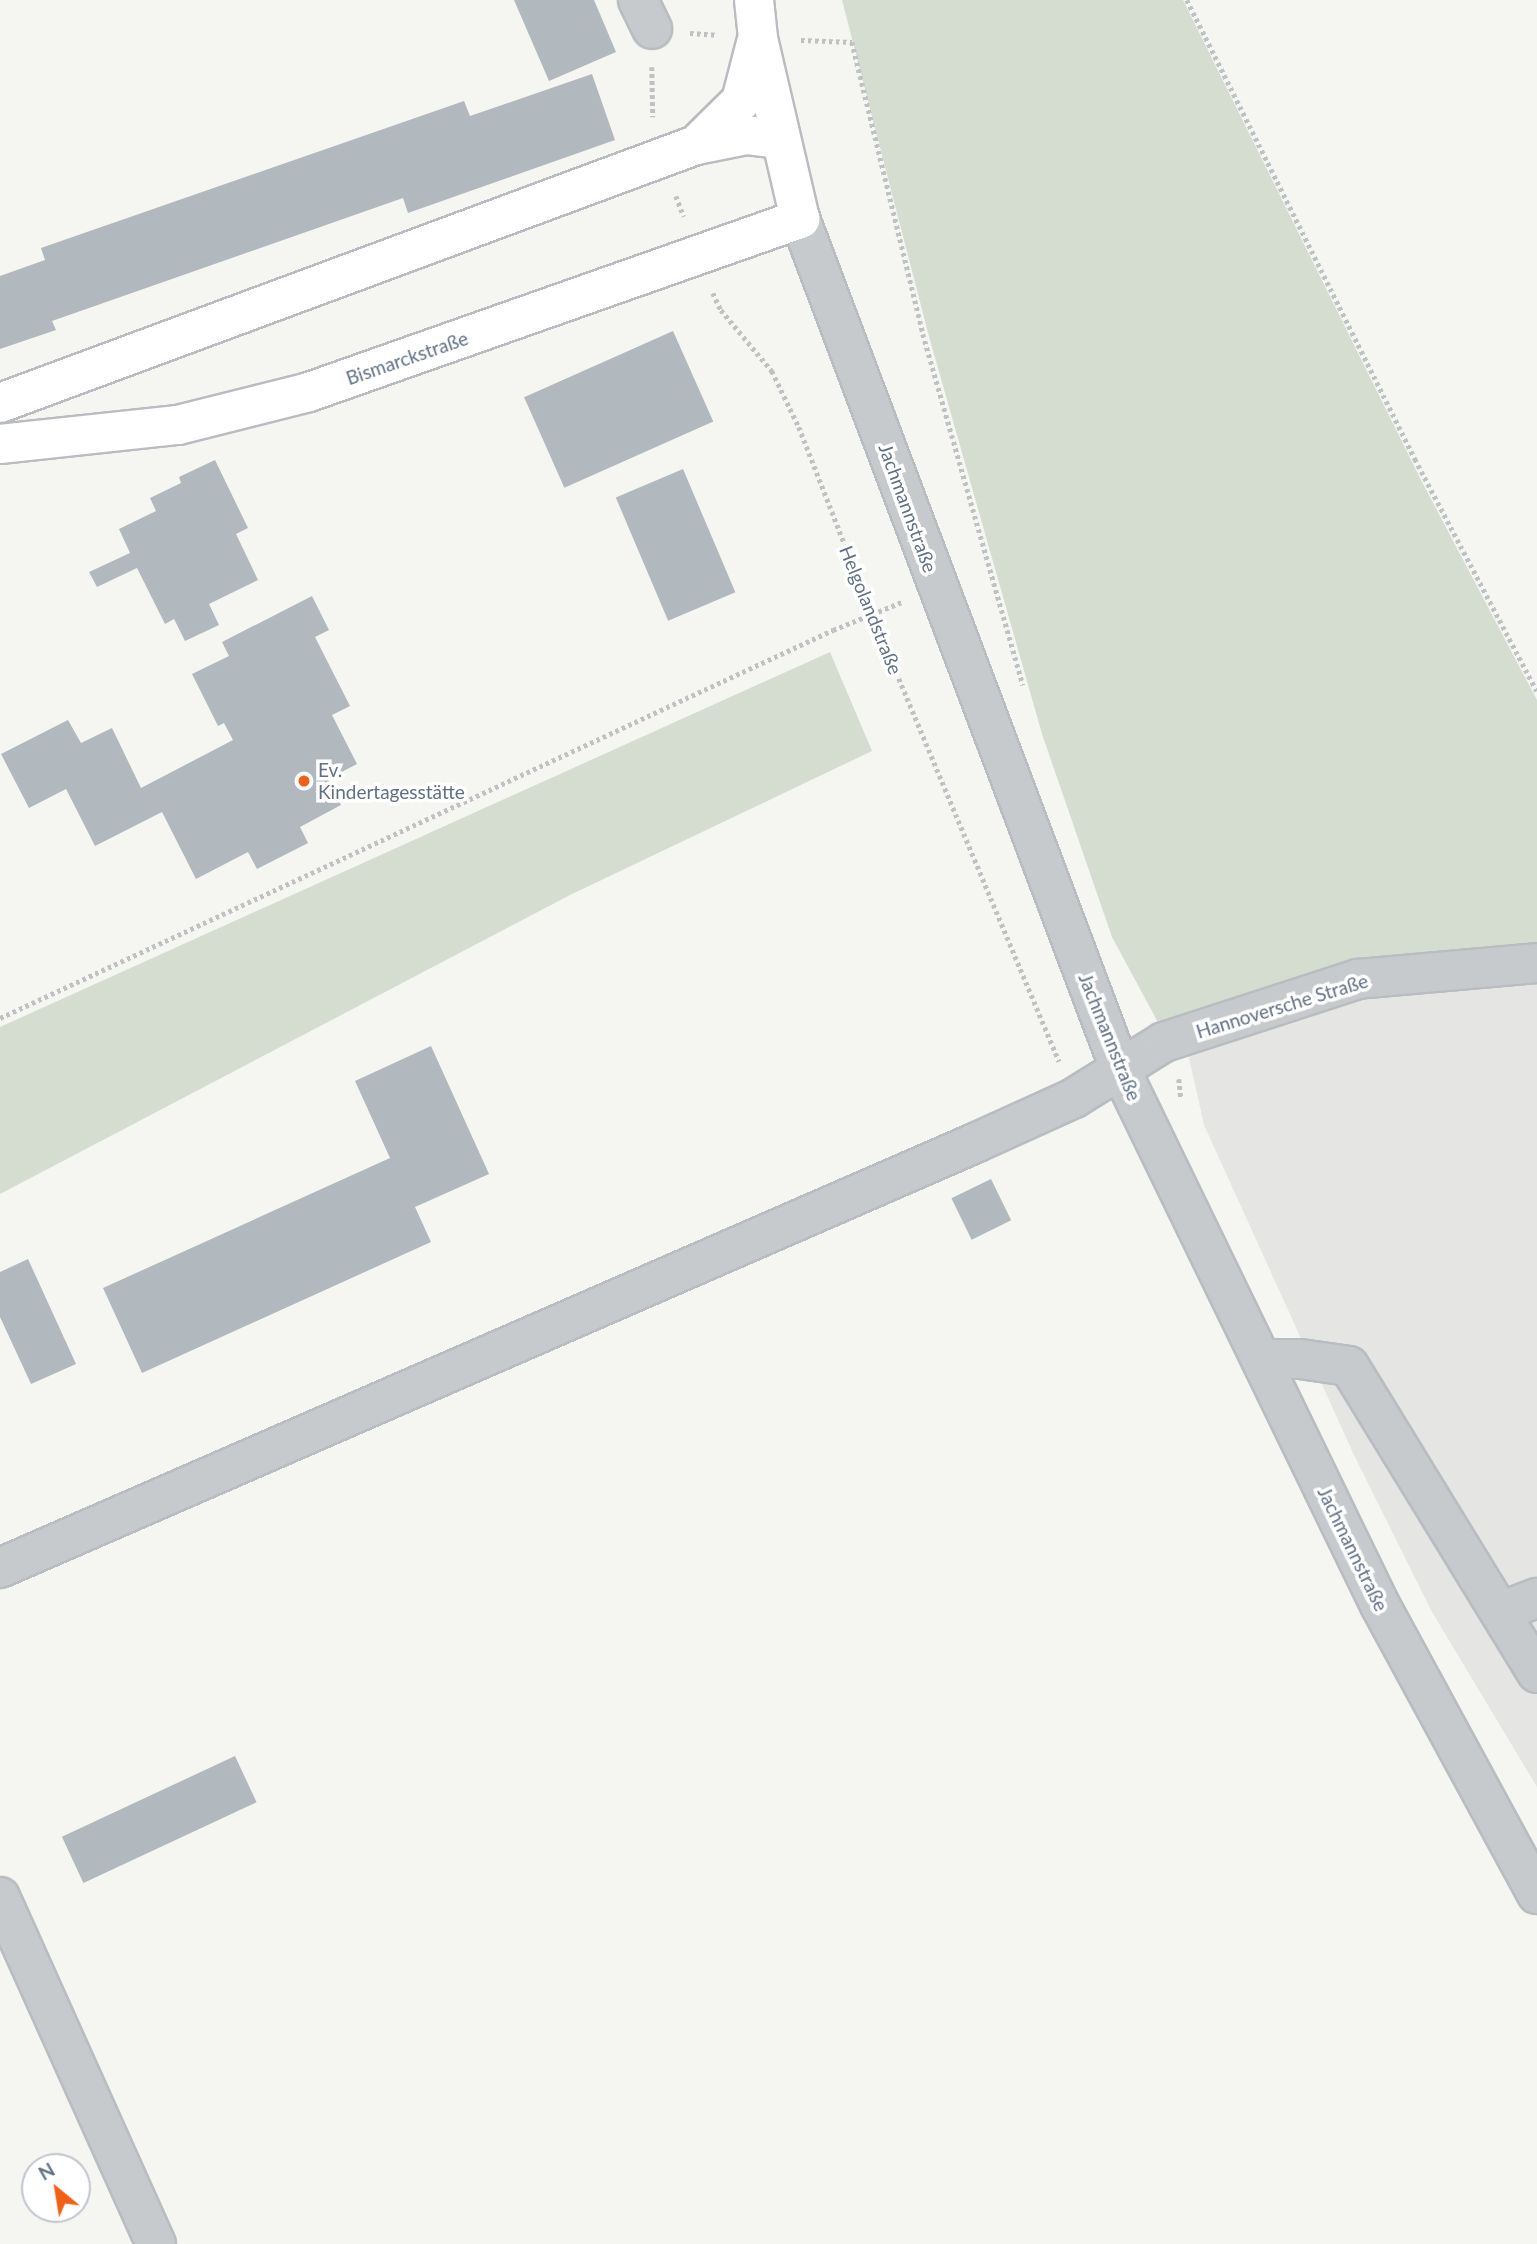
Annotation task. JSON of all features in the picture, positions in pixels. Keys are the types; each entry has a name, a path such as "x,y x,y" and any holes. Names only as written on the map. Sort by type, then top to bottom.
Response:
{"main road":[{"path":"679,151 741,101 758,38 754,0"},
{"name":"Jachmannstraße","path":"758,38 800,219"},
{"path":"0,403 679,151 746,135 780,139"},
{"name":"Bismarckstraße","path":"0,444 178,425 309,392 800,219"}],"street":[{"name":"Jachmannstraße","path":"800,219 1121,1071 1167,1125 1261,1359 1392,1629 1537,1894"},
{"name":"Hannoversche Straße","path":"0,1568 1074,1098 1164,1042 1358,979 1537,963"},
{"path":"1261,1359 1300,1359 1349,1366 1537,1673"},
{"path":"1500,1612 1537,1598"},
{"path":"0,1897 156,2244"}],"path":[{"path":"1188,0 1415,459 1537,691"},
{"name":"Helgolandstraße","path":"645,15 652,114 679,151 683,215 693,258 721,310 772,371 799,427 872,614 1074,1098"},
{"path":"852,42 923,334 1025,693"},
{"path":"0,1018 872,614"},
{"path":"1164,1042 1178,1072 1167,1125"}],"shaded area":[{"path":"842,0 1183,0 1421,480 1537,700 1537,956 1160,1026 1112,937 1042,734 928,333"},
{"path":"830,652 872,751 570,895 0,1194 0,1027"},
{"path":"1537,983 1537,1787 1432,1612 1354,1455 1204,1125 1187,1049 1361,1000"}],"building":[{"path":"514,0 594,0 616,52 549,81"},
{"path":"592,74 615,140 408,213 403,198 52,321 56,330 0,349 0,276 45,260 41,248 464,101 470,116"},
{"path":"673,331 713,421 564,488 524,397"},
{"path":"215,460 248,528 236,534 258,580 209,604 219,625 185,641 174,619 165,624 137,568 97,587 89,572 130,553 119,529 156,511 150,498 181,483 179,477"},
{"path":"683,469 735,592 668,621 616,498"},
{"path":"312,596 329,630 315,637 350,706 332,715 357,764 328,779 341,805 300,827 308,843 257,869 248,852 196,879 162,812 95,846 66,789 29,808 1,754 68,720 81,743 112,728 141,788 233,740 224,723 218,726 192,674 229,656 222,642"},
{"path":"431,1046 489,1174 415,1207 431,1242 142,1373 103,1288 390,1158 355,1081"},
{"path":"991,1179 1011,1220 972,1240 951,1198"},
{"path":"28,1259 76,1364 31,1384 0,1317 0,1272"},
{"path":"235,1756 257,1802 83,1883 62,1837"}],"place":[{"name":"Ev. Kindertagesstätte","path":"304,781"}]}
